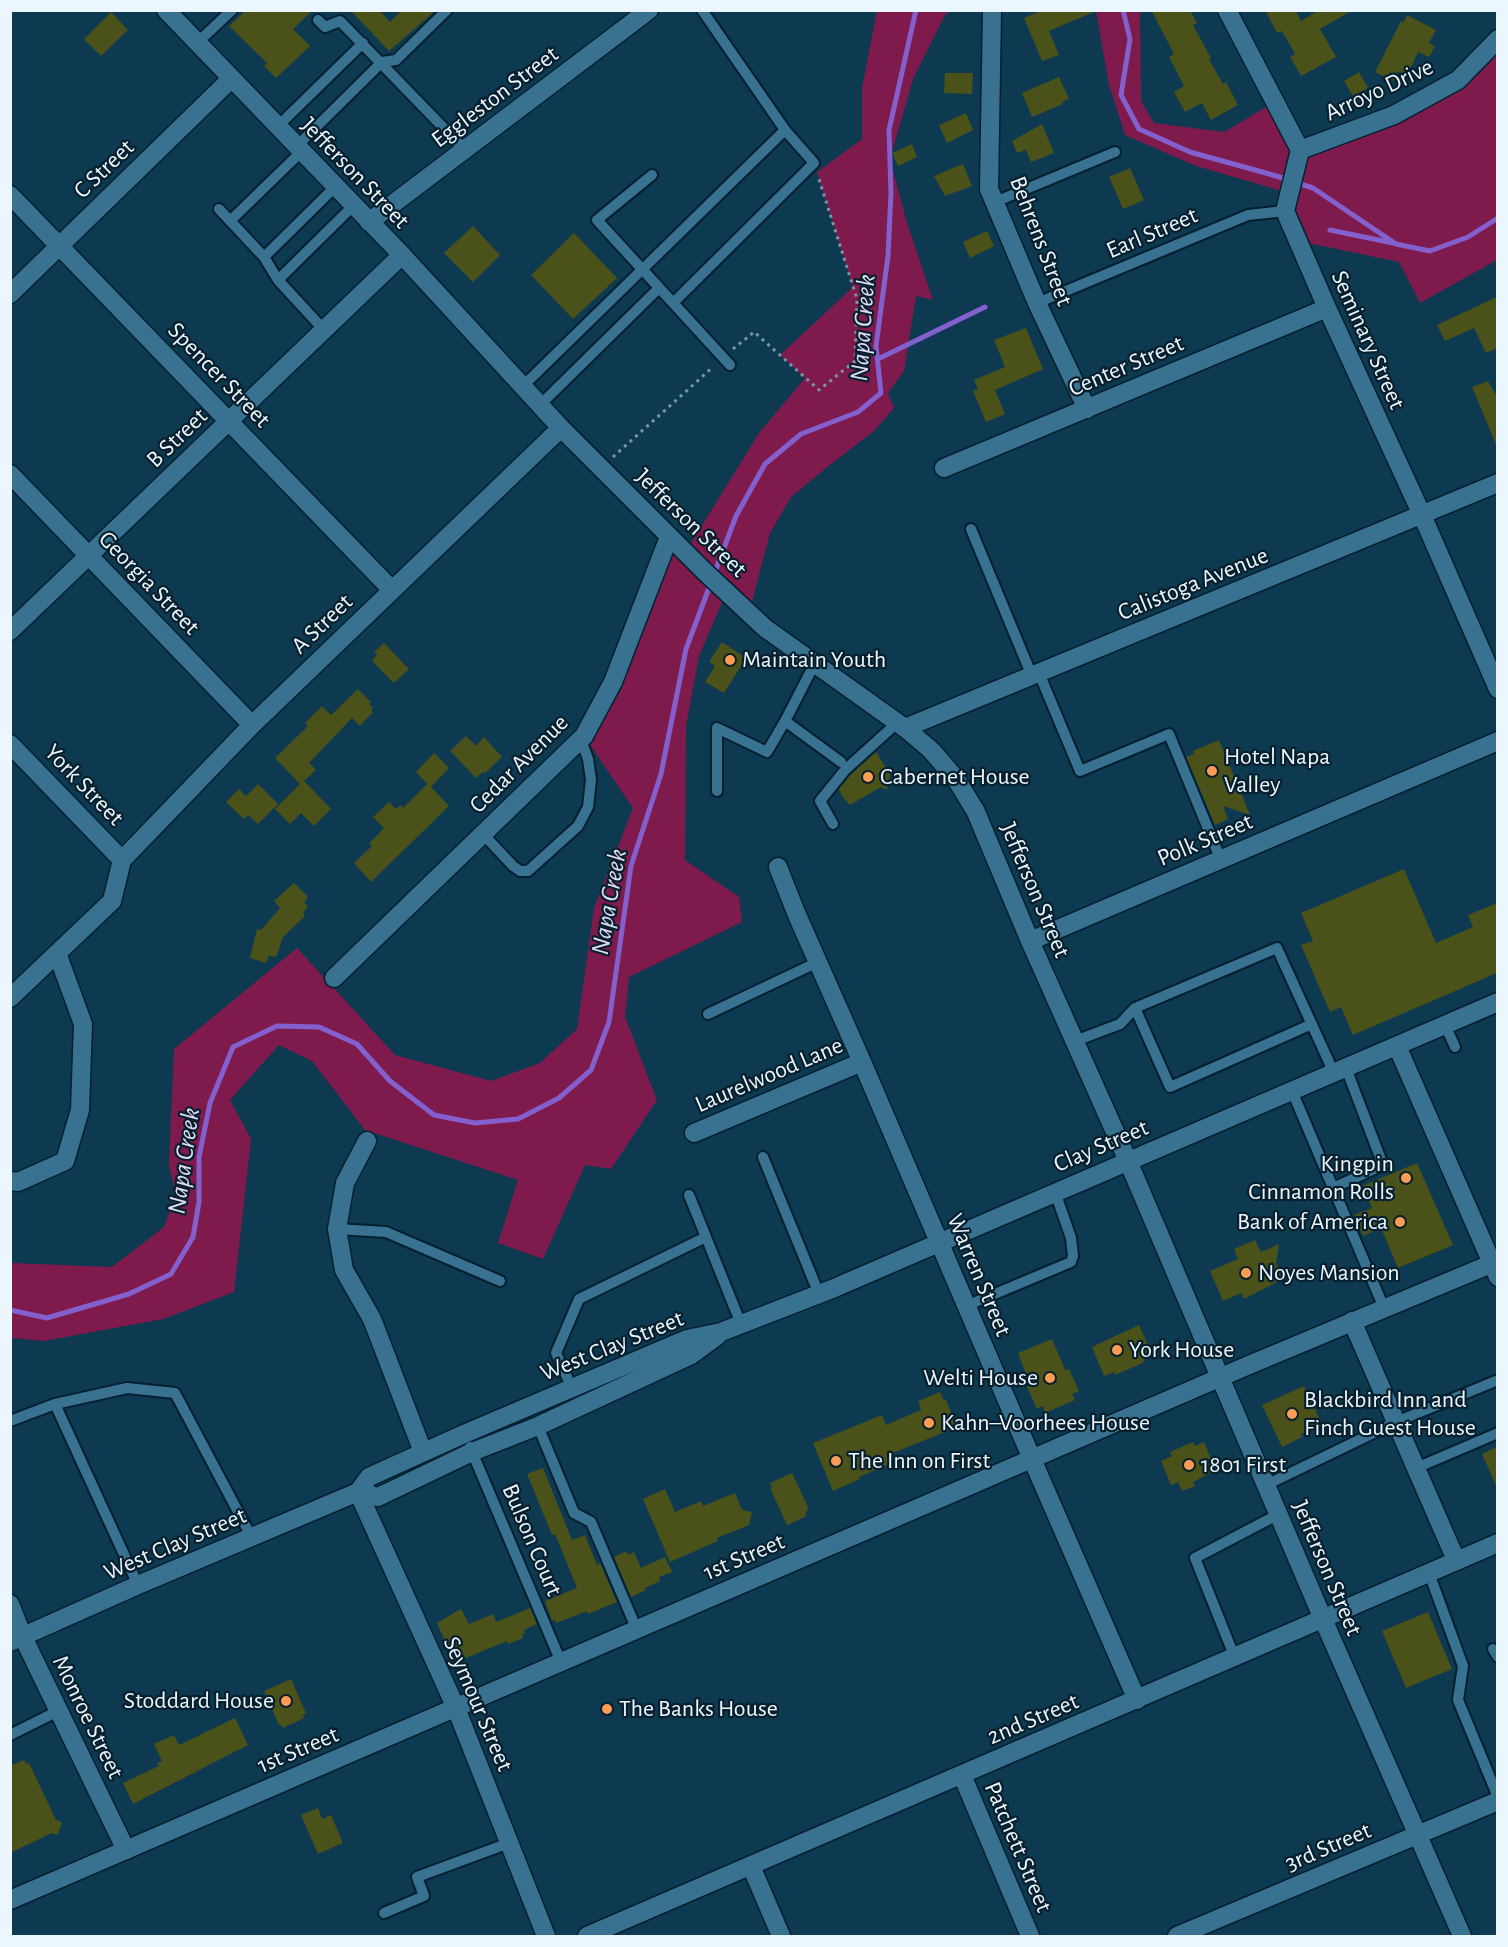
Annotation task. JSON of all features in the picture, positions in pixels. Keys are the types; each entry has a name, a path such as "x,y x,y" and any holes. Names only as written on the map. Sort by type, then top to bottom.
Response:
{"street":[{"name":"Eggleston Street","path":"369,222 649,10"},
{"name":"Behrens Street","path":"992,10 989,189 1037,303 1087,409"},
{"path":"1227,10 1299,156 1286,207"},
{"name":"Jefferson Street","path":"167,11 298,150 402,255 561,428 689,557 765,628 902,725 931,750 944,764 966,796 983,829 1128,1161 1323,1619 1462,1936"},
{"name":"Arroyo Drive","path":"1299,156 1394,115 1458,80 1497,39"},
{"name":"C Street","path":"10,294 231,79"},
{"name":"Spencer Street","path":"10,195 392,590"},
{"name":"Seminary Street","path":"1286,207 1327,308 1422,515 1497,689"},
{"name":"B Street","path":"10,631 402,255"},
{"name":"Center Street","path":"944,468 1327,308"},
{"name":"A Street","path":"122,860 252,725 561,428"},
{"name":"Georgia Street","path":"10,474 252,725"},
{"name":"Calistoga Avenue","path":"902,725 1036,675 1497,483"},
{"name":"Cedar Avenue","path":"334,978 580,740 614,682 669,537"},
{"name":"Polk Street","path":"1030,941 1497,741"},
{"name":"York Street","path":"10,744 122,860"},
{"path":"12,993 112,901 122,860"},
{"name":"Warren Street","path":"778,867 1137,1700"},
{"path":"10,1181 18,1182 65,1161 80,1110 83,1024 57,953"},
{"name":"Clay Street","path":"721,1332 819,1294 1292,1090 1497,1005"},
{"path":"1397,1046 1496,1267"},
{"name":"Laurelwood Lane","path":"694,1133 862,1062"},
{"path":"367,1141 345,1183 337,1229 344,1270 372,1319 423,1452"},
{"name":"1st Street","path":"10,1900 1352,1321 1496,1267"},
{"path":"1352,1321 1456,1560"},
{"name":"West Clay Street","path":"358,1492 378,1497 472,1452 538,1426 691,1356 721,1332"},
{"name":"West Clay Street","path":"17,1639 358,1492 369,1477 464,1434 687,1339 721,1332"},
{"name":"Seymour Street","path":"358,1492 456,1708 546,1936"},
{"name":"2nd Street","path":"587,1936 1497,1544"},
{"name":"Monroe Street","path":"10,1604 17,1639 58,1711 126,1850"},
{"name":"Patchett Street","path":"962,1775 1030,1936"},
{"name":"3rd Street","path":"1177,1936 1418,1835 1497,1799"},
{"path":"751,1866 781,1936"}],"lane":[{"path":"197,44 232,10"},
{"path":"230,221 382,62 396,60 447,10"},
{"path":"673,303 814,163 785,130 702,10"},
{"path":"318,20 326,27 340,21 465,150"},
{"path":"277,127 363,43"},
{"path":"522,387 785,130"},
{"path":"995,202 1116,153"},
{"path":"652,175 597,220 727,361"},
{"path":"264,257 335,187"},
{"path":"278,280 353,206"},
{"name":"Earl Street","path":"1037,303 1248,215 1286,207"},
{"path":"219,209 264,257 278,280 324,330"},
{"path":"540,405 659,288"},
{"path":"971,529 1080,771 1169,734 1221,860"},
{"path":"717,791 717,728 767,752 815,663"},
{"path":"785,721 841,762"},
{"path":"833,824 820,801 845,770 902,725"},
{"path":"483,834 513,866 520,871 528,871 578,826 588,807 591,780 588,759 580,740"},
{"path":"1075,1041 1120,1024 1134,1008 1277,948 1312,1024 1340,1070 1383,1165 1333,1188"},
{"path":"708,1014 818,962"},
{"path":"1134,1008 1170,1086 1312,1024"},
{"path":"1445,1025 1455,1047"},
{"path":"1292,1090 1384,1308"},
{"path":"763,1157 819,1294"},
{"path":"966,1306 1071,1262 1073,1256 1071,1238 1054,1192"},
{"path":"689,1195 741,1324"},
{"path":"337,1229 386,1233 500,1281"},
{"path":"572,1388 556,1353 579,1299 706,1237"},
{"path":"1266,1485 1396,1422 1497,1380"},
{"path":"10,1421 55,1404 127,1388 175,1393 252,1538"},
{"path":"55,1404 138,1585"},
{"path":"538,1426 574,1513 591,1522 637,1630"},
{"path":"1416,1468 1497,1433"},
{"name":"Bulson Court","path":"464,1434 561,1662"},
{"path":"1235,1658 1195,1558 1279,1514"},
{"path":"1429,1572 1463,1666 1458,1700 1497,1799"},
{"path":"10,1735 58,1711"},
{"path":"384,1913 424,1896 417,1876 509,1843"}],"path":[{"path":"601,469 727,361 753,332 819,390 855,361 857,299 814,163"}],"shaded area":[{"path":"877,11 951,11 945,15 913,79 890,159 907,223 933,300 916,296 904,371 888,393 894,408 874,431 791,497 770,533 749,613 726,593 699,656 686,726 685,860 739,897 742,922 629,977 625,1017 657,1100 611,1169 585,1165 543,1259 498,1243 518,1180 365,1130 312,1061 279,1045 230,1100 251,1139 234,1292 163,1319 44,1341 11,1338 11,1263 112,1267 164,1227 176,1194 169,1166 174,1049 297,948 395,1055 491,1081 540,1063 577,1029 594,908 633,808 584,736 662,532 685,553 759,433 805,378 780,355 853,287 817,172 862,139 862,88"},
{"path":"1096,11 1140,11 1141,101 1154,123 1224,132 1275,102 1300,150 1457,80 1497,39 1497,260 1420,303 1399,262 1298,241 1289,193 1196,166 1125,135 1109,85"}],"building":[{"path":"246,10 313,10 293,29 310,46 276,78 264,66 267,63 229,26"},
{"path":"350,10 379,10 390,22 402,10 436,10 389,51"},
{"path":"1043,10 1096,11 1049,31 1059,55 1042,61 1024,18"},
{"path":"1151,10 1190,10 1197,23 1193,25 1211,58 1209,59 1223,84 1226,82 1238,105 1211,120 1202,103 1185,112 1174,92 1184,86 1169,57 1174,54"},
{"path":"1265,10 1295,10 1301,21 1319,10 1353,10 1320,29 1336,57 1301,76 1290,57 1295,54 1282,31 1277,33"},
{"path":"111,12 128,30 101,56 84,39"},
{"path":"1407,15 1436,30 1429,43 1435,46 1429,57 1418,52 1407,76 1398,71 1393,81 1375,72 1401,21 1403,23"},
{"path":"1359,72 1368,88 1353,96 1344,81"},
{"path":"945,73 973,73 972,94 944,93"},
{"path":"1059,77 1069,99 1062,102 1063,104 1032,117 1022,93"},
{"path":"966,113 973,130 947,143 939,125"},
{"path":"1042,124 1054,153 1031,162 1026,150 1017,153 1012,141"},
{"path":"912,144 917,157 898,166 892,153"},
{"path":"963,164 972,186 945,196 934,176"},
{"path":"1130,168 1144,200 1123,209 1109,177"},
{"path":"473,226 500,255 473,282 444,253"},
{"path":"987,231 994,246 970,258 963,242"},
{"path":"574,233 617,278 573,319 531,275"},
{"path":"1497,297 1497,348 1486,353 1474,328 1445,341 1437,325"},
{"path":"1026,328 1043,369 995,390 1005,414 986,422 973,391 978,389 974,380 1005,367 994,340"},
{"path":"1488,381 1497,397 1497,447 1472,387"},
{"path":"722,642 746,658 724,693 705,682 715,666 709,662"},
{"path":"384,643 409,669 394,683 372,661 377,654 374,652"},
{"path":"358,689 371,702 369,704 373,712 360,726 352,718 309,763 316,770 304,781 331,809 314,826 301,813 290,824 275,809 300,784 275,758 308,726 305,723 322,706 331,715"},
{"path":"466,736 476,746 484,737 502,757 476,778 450,751"},
{"name":"Hotel Napa Valley","path":"1219,740 1250,815 1223,806 1228,819 1215,825 1186,757 1194,754 1193,751"},
{"name":"Cabernet House","path":"876,752 890,774 887,790 881,787 850,805 839,789 850,775"},
{"path":"434,753 449,768 431,787 449,806 371,882 354,863 372,846 369,844 384,828 373,817 389,802 396,809 401,805 403,808 427,784 416,772"},
{"path":"258,784 278,804 258,824 248,815 244,819 226,802 239,789 246,796"},
{"path":"1404,869 1436,943 1473,927 1468,915 1497,903 1497,973 1353,1035 1341,1007 1330,1012 1301,945 1313,941 1301,913"},
{"path":"294,883 308,897 304,902 308,907 303,912 305,916 283,937 276,957 269,956 266,963 250,958 257,929 261,930 280,908 274,901"},
{"name":"Bank of America","path":"1417,1163 1453,1245 1398,1268 1381,1228 1363,1236 1354,1215 1372,1208 1362,1186"},
{"name":"Noyes Mansion","path":"1255,1240 1261,1252 1279,1244 1276,1263 1282,1275 1279,1281 1246,1298 1243,1298 1241,1293 1223,1301 1210,1271 1238,1259 1234,1249"},
{"name":"York House","path":"1139,1325 1149,1347 1143,1363 1115,1375 1114,1372 1104,1376 1092,1347"},
{"name":"Welti House","path":"1052,1339 1065,1370 1069,1369 1079,1391 1072,1394 1075,1400 1045,1413 1043,1406 1037,1409 1027,1387 1030,1385 1018,1353"},
{"name":"Blackbird Inn and Finch Guest House","path":"1304,1386 1322,1424 1282,1447 1262,1405"},
{"path":"940,1392 946,1400 957,1427 893,1453 896,1461 833,1491 813,1443 882,1415 886,1425 921,1410 918,1401"},
{"path":"1193,1442 1195,1446 1204,1442 1210,1457 1220,1461 1214,1471 1193,1482 1195,1486 1182,1491 1178,1482 1171,1485 1161,1461 1172,1456 1170,1452"},
{"path":"1497,1447 1497,1488 1482,1454"},
{"path":"543,1468 572,1540 585,1535 597,1565 600,1563 617,1602 588,1614 587,1611 556,1623 555,1620 552,1621 545,1601 577,1588 527,1474"},
{"path":"792,1473 808,1507 805,1517 787,1525 770,1488 772,1487 770,1483"},
{"path":"665,1489 675,1512 701,1501 703,1506 735,1493 742,1510 752,1512 749,1525 670,1562 643,1499"},
{"path":"626,1551 628,1555 634,1552 641,1568 665,1557 672,1572 659,1577 660,1581 631,1597 614,1557"},
{"path":"530,1608 537,1624 524,1630 523,1638 508,1644 507,1641 456,1662 454,1657 452,1658 437,1623 461,1609 469,1624 493,1614 496,1622"},
{"path":"1428,1612 1452,1669 1406,1688 1382,1631"},
{"name":"Stoddard House","path":"291,1679 306,1713 303,1715 304,1718 283,1728 279,1725 264,1691"},
{"path":"235,1718 248,1745 133,1804 123,1783 159,1766 157,1763 162,1761 154,1744 174,1735 179,1745"},
{"path":"24,1760 26,1764 29,1763 56,1820 62,1822 58,1835 52,1833 10,1853 10,1766"},
{"path":"318,1808 322,1819 331,1815 343,1843 318,1854 301,1815"}],"waterway":[{"name":"Napa Creek","path":"10,1310 47,1318 129,1294 171,1274 193,1237 199,1202 199,1157 210,1103 233,1047 277,1026 319,1027 357,1044 390,1081 434,1115 475,1123 518,1119 559,1098 591,1070 609,1022 631,866 661,774 686,649 736,516 765,464 801,434 858,412 881,393 876,346 888,256 891,193 889,130 916,10"},
{"name":"Napa Creek","path":"1123,10 1130,39 1121,95 1139,129 1190,152 1313,188 1396,244 1430,251 1468,237 1498,218"},
{"path":"1330,230 1393,243"},
{"path":"878,359 985,307"}],"place":[{"name":"Maintain Youth","path":"730,660"},
{"name":"Hotel Napa Valley","path":"1212,771"},
{"name":"Cabernet House","path":"868,777"},
{"name":"Kingpin Cinnamon Rolls","path":"1406,1178"},
{"name":"Bank of America","path":"1400,1222"},
{"name":"Noyes Mansion","path":"1246,1273"},
{"name":"York House","path":"1117,1350"},
{"name":"Welti House","path":"1050,1378"},
{"name":"Blackbird Inn and Finch Guest House","path":"1292,1414"},
{"name":"Kahn–Voorhees House","path":"929,1423"},
{"name":"The Inn on First","path":"836,1461"},
{"name":"1801 First","path":"1189,1465"},
{"name":"Stoddard House","path":"286,1701"},
{"name":"The Banks House","path":"607,1709"}]}
